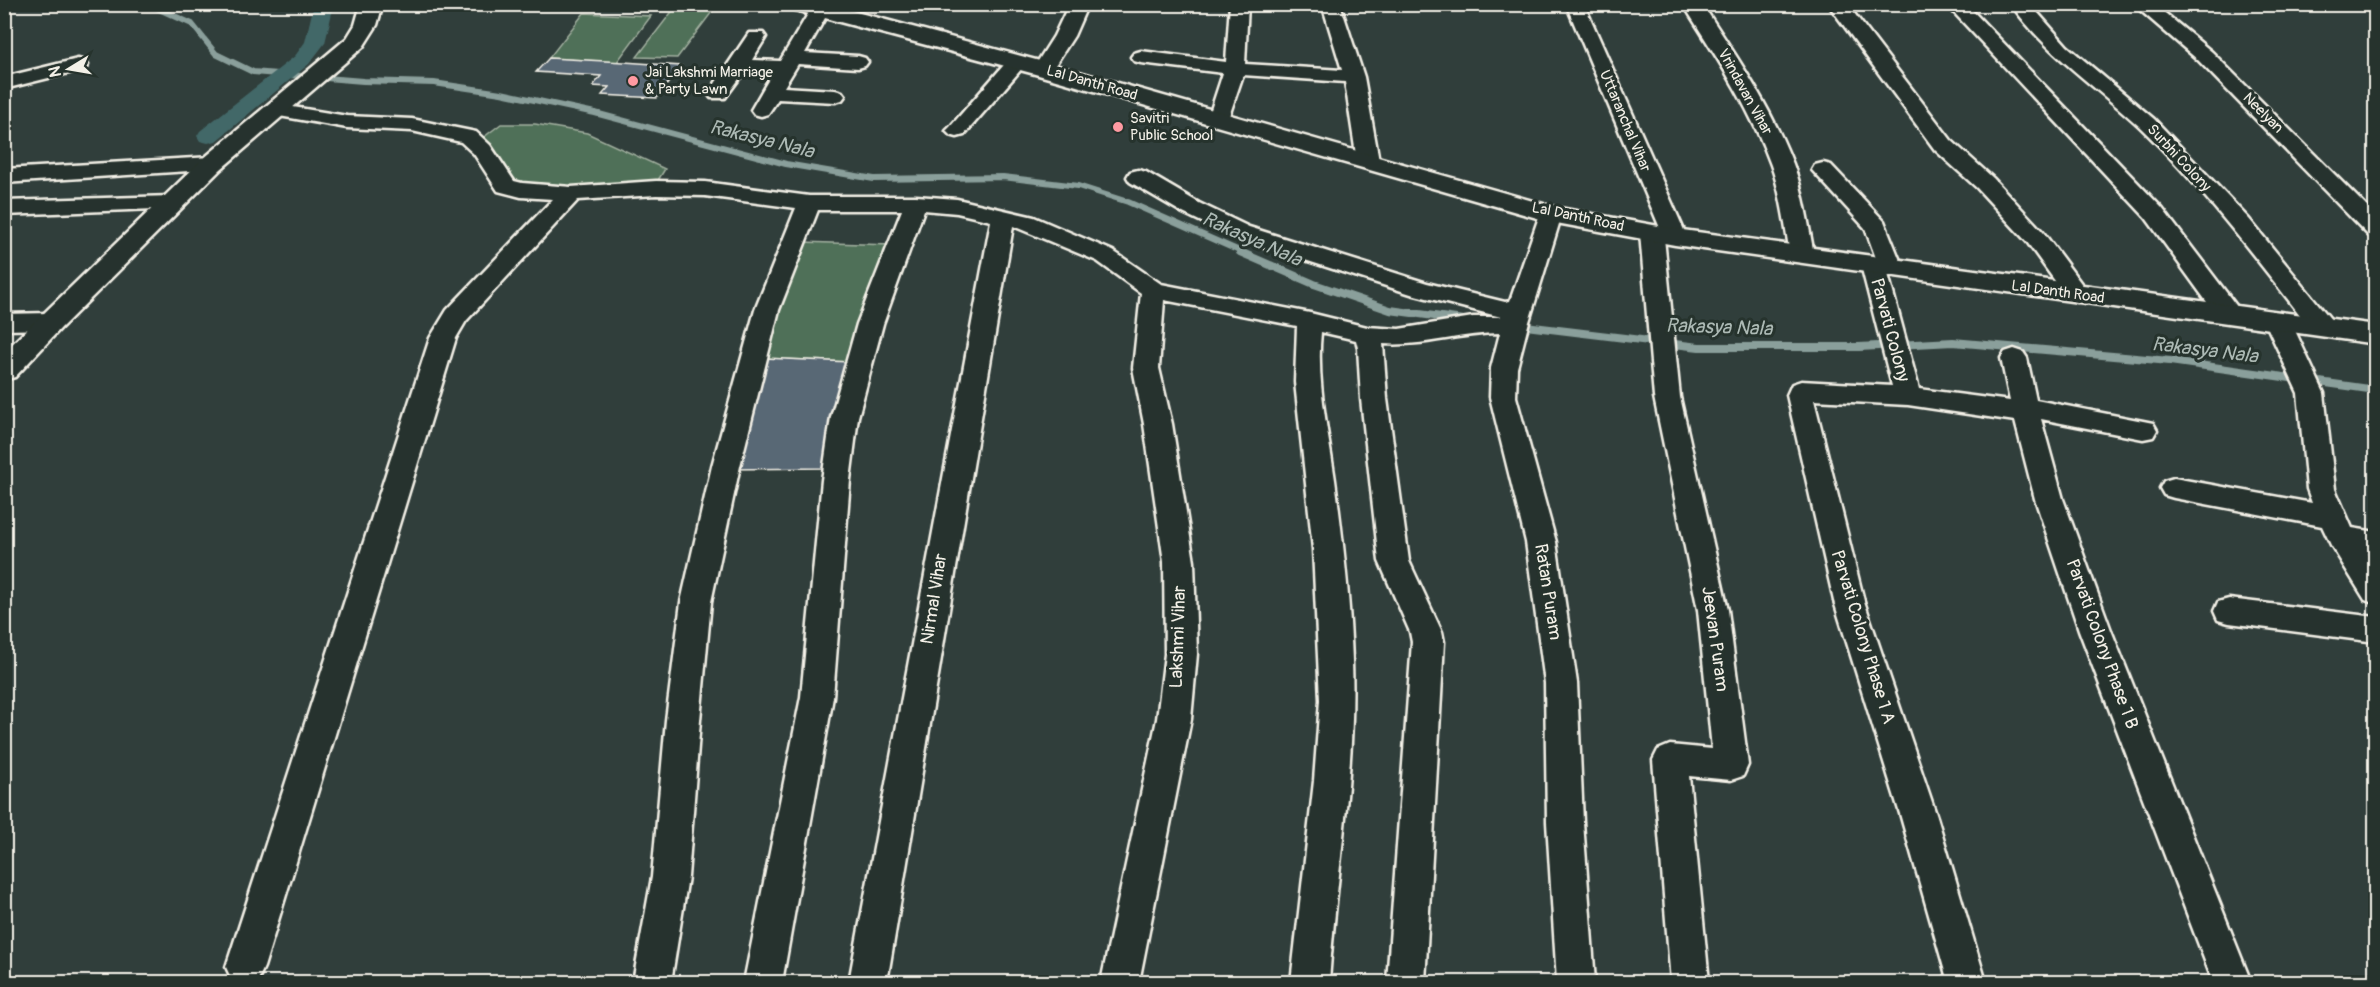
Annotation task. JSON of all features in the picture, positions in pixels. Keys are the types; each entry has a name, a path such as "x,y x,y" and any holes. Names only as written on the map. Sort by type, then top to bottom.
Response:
{"street":[{"path":"4,370 212,164 355,42 366,25 372,4"},
{"path":"1043,69 1064,36 1078,4"},
{"path":"1218,119 1235,69 1239,4"},
{"path":"1331,4 1354,77 1368,160"},
{"name":"Uttaranchal Vihar","path":"1575,4 1663,235"},
{"name":"Vrindavan Vihar","path":"1692,4 1738,74 1762,118 1783,167 1802,254"},
{"path":"1837,4 1943,145 1985,183 2035,237 2077,294"},
{"path":"1955,4 2154,213 2229,314"},
{"name":"Surbhi Colony","path":"2020,4 2060,50 2155,131 2241,224 2323,327"},
{"name":"Neelyan","path":"2142,4 2205,56 2376,230"},
{"path":"760,110 790,62 815,6"},
{"name":"Lal Danth Road","path":"815,6 1368,160 1551,214 1663,235 2376,335"},
{"path":"718,94 756,37"},
{"path":"1140,57 1235,69 1354,77"},
{"path":"739,65 858,62"},
{"path":"957,131 1017,62"},
{"path":"4,82 78,65"},
{"path":"772,93 835,96"},
{"path":"284,102 307,117 347,122 412,125 468,137 482,150 506,186 521,190 571,194 656,188 705,189 809,203 916,203 957,207 1026,222 1105,256 1153,290 1310,321 1367,335 1399,337 1518,316"},
{"path":"4,176 212,164"},
{"name":"Parvati Colony","path":"1823,170 1876,226 1891,333 1908,396"},
{"path":"1138,177 1191,208 1241,232 1420,290 1505,310 1518,316"},
{"path":"245,967 442,338 456,316 571,194"},
{"path":"4,208 172,203"},
{"path":"652,982 670,877 683,720 696,602 726,466 767,310 809,203"},
{"path":"763,982 804,784 817,695 839,448 850,391 882,288 916,203"},
{"name":"Ratan Puram","path":"1551,214 1518,316 1504,369 1503,397 1541,542 1561,683 1565,822 1576,982"},
{"name":"Nirmal Vihar","path":"868,982 907,765 961,435 1003,216"},
{"name":"Jeevan Puram","path":"1663,235 1662,343 1667,398 1713,610 1731,765 1670,760 1690,982"},
{"name":"Lakshmi Vihar","path":"1120,982 1174,719 1181,654 1179,562 1158,424 1146,368 1153,290"},
{"path":"4,322 51,321"},
{"path":"1310,321 1305,371 1322,495 1336,663 1334,756 1314,918 1310,982"},
{"path":"2278,322 2311,393 2321,489 2337,527 2376,592"},
{"path":"1367,335 1371,348 1374,399 1394,561 1426,632 1428,642 1406,982"},
{"name":"Parvati Colony Phase 1 B","path":"2014,358 2049,500 2096,630 2232,982"},
{"name":"Parvati Colony Phase 1 A","path":"1908,396 1807,389 1801,390 1800,395 1849,601 1919,817 1967,982"},
{"path":"1908,396 2026,410 2143,430"},
{"path":"2174,488 2337,527 2376,543"},
{"path":"2229,611 2376,630"}],"green space":[{"path":"677,5 715,8 677,58 637,57"},
{"path":"584,13 651,16 617,62 549,58"},
{"path":"501,124 535,124 587,133 665,169 655,185 564,187 509,181 484,137"},
{"path":"802,242 890,245 850,362 764,358 777,301"}],"building":[{"name":"Jai Lakshmi Marriage & Party Lawn","path":"549,58 681,66 657,98 602,95 609,87 593,86 601,76 536,72"},
{"path":"764,358 850,362 827,468 734,469"}],"waterway":[{"name":"Rakasya Nala","path":"148,4 192,24 216,54 253,72 363,81 434,83 501,93 595,113 786,164 874,179 1003,177 1078,186 1128,202 1244,253"},
{"path":"208,136 302,60 315,43 324,4"},
{"name":"Rakasya Nala","path":"1240,252 1314,284 1390,310 1471,321"},
{"name":"Rakasya Nala","path":"1517,325 1699,347 1859,347 1953,342 2170,361 2376,390"}],"place":[{"name":"Jai Lakshmi Marriage & Party Lawn","path":"633,81"},
{"name":"Savitri Public School","path":"1118,127"}]}
